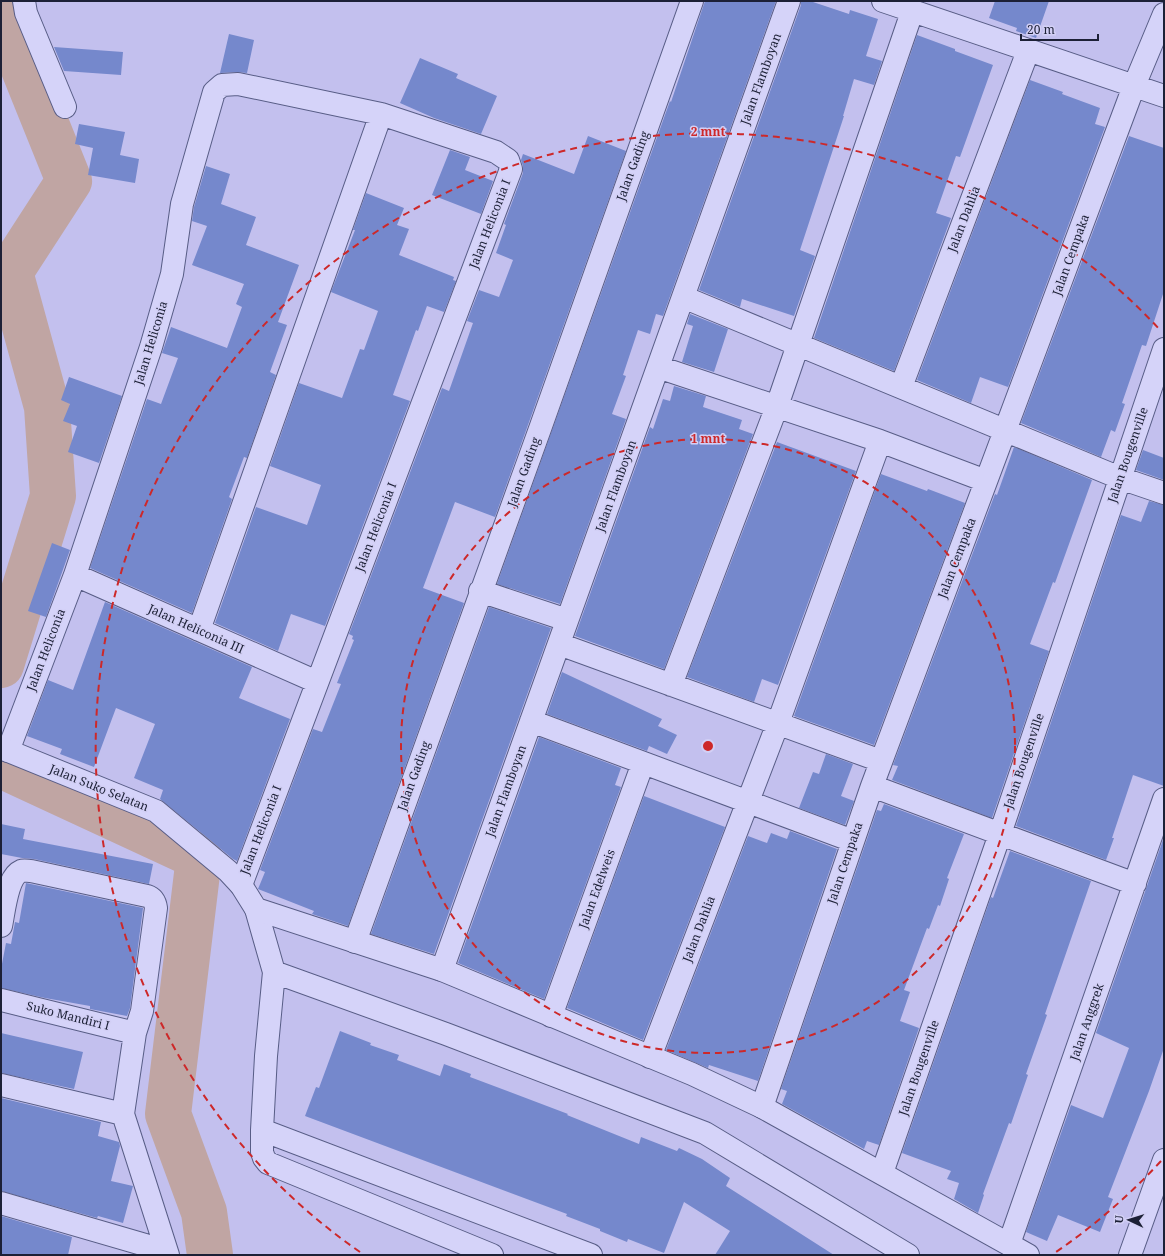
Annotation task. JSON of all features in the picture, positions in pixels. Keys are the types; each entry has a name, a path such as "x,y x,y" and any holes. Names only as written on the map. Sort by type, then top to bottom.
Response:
{"street":[{"path":"24,1 26,12 65,107"},
{"name":"Jalan Gading","path":"355,942 692,1"},
{"name":"Jalan Flamboyan","path":"442,970 789,1"},
{"path":"883,1 1028,51 1138,76 1164,96"},
{"path":"671,685 777,406 912,12"},
{"name":"Jalan Cempaka","path":"762,1107 881,761 1138,76 1164,14"},
{"name":"Jalan Dahlia","path":"901,387 1028,51"},
{"name":"Jalan Heliconia","path":"4,749 75,575 151,347 172,274 182,204 214,92 222,85 238,84 381,114 496,152 508,160 511,169"},
{"path":"199,630 381,114"},
{"name":"Jalan Heliconia I","path":"241,886 511,169"},
{"path":"683,297 1120,478 1164,493"},
{"name":"Jalan Bougenville","path":"882,1173 1000,834 1164,349"},
{"path":"658,366 880,441 986,481"},
{"name":"Jalan Dahlia","path":"650,1057 778,723 880,441"},
{"name":"Jalan Heliconia III","path":"75,575 317,682"},
{"path":"480,591 567,620"},
{"path":"559,644 881,761"},
{"path":"531,721 853,841"},
{"name":"Jalan Suko Selatan","path":"4,749 156,811 228,871 241,886 256,909 274,972"},
{"name":"Jalan Edelweis","path":"551,1016 643,763"},
{"path":"872,786 1135,884"},
{"name":"Jalan Anggrek","path":"1018,1250 1135,884 1164,799"},
{"path":"1,926 11,883 15,876 22,871 31,871 152,898 155,902 156,908 142,1011 134,1033 123,1114 167,1253"},
{"path":"256,909 442,970 692,1074 762,1107 1018,1250"},
{"path":"492,1255 268,1163 264,1158 262,1152 262,1130 266,1056 274,972 446,1034 705,1133 908,1255"},
{"name":"Suko Mandiri I","path":"1,1000 134,1033"},
{"path":"1,1085 123,1114"},
{"path":"262,1130 591,1255"},
{"path":"1130,1255 1164,1160"},
{"path":"1,1203 167,1253"}],"building":[{"path":"705,1 776,1 663,316 656,314 650,334 638,330 623,375 626,376 612,414 626,419 560,604 497,584 670,101 671,102"},
{"path":"801,1 810,1 849,14 850,10 878,19 866,56 882,61 874,85 854,79 844,116 800,250 815,256 794,316 742,299 740,307 699,290 801,5"},
{"path":"995,1 1049,1 1036,38 1016,31 1017,28 989,18"},
{"path":"229,34 254,40 247,73 220,73"},
{"path":"917,35 993,65 960,157 956,156 936,213 951,218 894,371 814,338"},
{"path":"54,47 123,52 121,75 64,71"},
{"path":"420,58 458,74 456,78 497,96 481,134 434,118 400,103"},
{"path":"1030,80 1100,108 1095,124 1105,127 1008,387 980,377 971,403 917,380"},
{"path":"79,124 125,132 120,155 139,159 135,183 88,175 93,148 75,144"},
{"path":"588,136 626,151 495,517 455,502 423,588 464,603 348,926 312,914 314,911 258,889 265,872 260,870 313,729 322,732 341,684 337,683 354,640 352,639 353,636 349,634 442,388 449,391 473,323 467,321 479,290 499,297 513,260 496,253 506,225 504,224 523,173 521,160 523,154 574,174"},
{"path":"1129,136 1164,148 1164,291 1146,346 1142,345 1122,403 1125,404 1115,432 1111,430 1101,457 1021,423"},
{"path":"450,150 470,157 465,170 493,181 481,214 432,195"},
{"path":"206,166 230,174 221,204 256,217 246,245 299,265 278,322 287,325 270,372 276,375 247,458 244,457 229,497 232,499 192,613 90,568 147,399 161,404 178,358 162,353 171,327 227,348 242,307 236,304 244,284 192,265 207,226 192,221 194,207"},
{"path":"366,193 404,208 397,225 409,229 399,255 454,277 453,280 456,281 444,312 427,306 418,331 416,330 393,395 410,401 325,626 291,614 278,651 215,623 256,507 307,525 321,485 270,466 299,383 342,398 360,349 364,350 378,311 331,292 355,230 353,230"},
{"path":"690,314 728,329 714,372 682,362 693,326 687,324"},
{"path":"69,377 122,396 99,463 68,452 77,426 63,421 70,404 61,400"},
{"path":"674,386 706,396 703,407 742,420 739,429 753,434 664,669 575,636 650,427 653,429 663,399 670,401"},
{"path":"777,442 856,471 778,685 762,679 754,702 687,677"},
{"path":"1014,447 1092,480 1055,583 1053,582 1030,644 1049,651 992,818 892,780 898,766 893,765"},
{"path":"1143,450 1164,458 1164,480 1136,470"},
{"path":"881,474 965,503 874,745 794,716"},
{"path":"1149,501 1164,505 1164,786 1133,775 1106,860 1016,826 1121,515 1141,522"},
{"path":"52,543 70,550 46,617 28,611"},
{"path":"105,602 252,667 239,698 290,719 237,861 160,799 163,790 134,778 155,724 116,708 94,767 60,754 62,749 27,736 48,680 73,690"},
{"path":"489,607 551,628 434,954 371,934"},
{"path":"562,672 662,719 658,726 677,735 667,754 649,746 647,751 547,714"},
{"path":"539,737 621,768 615,785 621,787 544,999 458,963"},
{"path":"826,754 853,764 841,796 854,801 845,825 799,808 813,772 819,774"},
{"path":"644,796 725,827 643,1040 567,1008"},
{"path":"884,804 964,834 947,878 949,879 940,906 938,905 929,929 927,928 904,990 910,992 900,1021 919,1028 879,1145 867,1141 864,1149 782,1104 787,1091 781,1089 877,810 881,811"},
{"path":"1,824 25,829 23,839 153,864 149,884 34,859 1,854"},
{"path":"790,831 837,849 758,1081 709,1065 708,1068 666,1050 748,836 767,843 771,833 787,839"},
{"path":"1164,837 1164,1048 1108,1197 1113,1199 1100,1232 1058,1215 1047,1241 1026,1232 1071,1105 1103,1118 1129,1048 1096,1033"},
{"path":"1010,851 1091,881 1045,1014 1047,1015 1026,1074 1028,1075 1011,1124 1009,1123 983,1194 984,1195 978,1213 954,1199 959,1183 947,1179 951,1171 902,1153 991,897 993,898"},
{"path":"26,883 143,908 130,1008 127,1016 90,1009 90,1006 1,988 1,969 6,943 11,944 15,922 19,923"},
{"path":"340,1031 371,1043 370,1045 399,1055 397,1060 440,1076 444,1064 471,1074 470,1077 568,1114 567,1115 639,1144 641,1137 677,1151 679,1148 702,1159 730,1178 726,1186 834,1255 715,1255 730,1231 684,1202 664,1253 628,1239 627,1242 600,1231 600,1229 566,1216 567,1214 305,1116 316,1087 319,1088"},
{"path":"1,1033 83,1052 74,1089 1,1073"},
{"path":"1,1098 101,1122 98,1136 119,1142 120,1146 111,1181 133,1186 123,1223 98,1216 97,1218 1,1191"},
{"path":"1,1216 72,1237 68,1255 1,1255"}],"waterway":[{"path":"1,12 69,181 10,272 47,407 53,496 1,665"},
{"path":"1,765 199,857 168,1114 204,1212 210,1255"}]}
